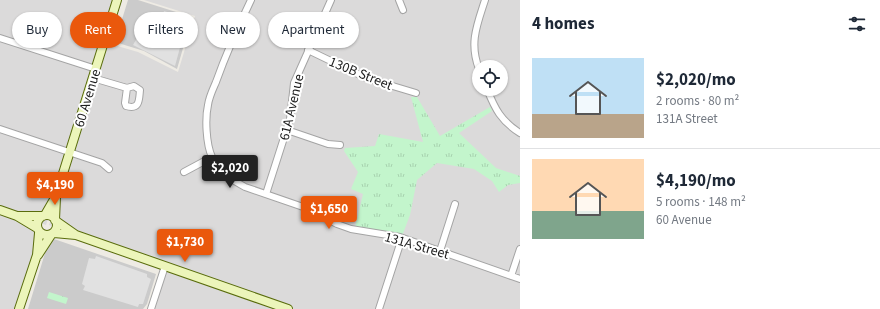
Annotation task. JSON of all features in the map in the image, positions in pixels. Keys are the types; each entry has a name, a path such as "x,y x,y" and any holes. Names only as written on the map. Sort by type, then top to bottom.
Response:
{"main road":[{"name":"60 Avenue","path":"44,215 56,196 117,0"},
{"name":"60 Avenue","path":"56,196 56,220"},
{"path":"0,210 17,216 45,236 52,234 76,235 288,309"},
{"path":"19,309 37,255 38,219 44,215"},
{"path":"17,216 51,216 76,235"},
{"path":"37,255 57,228 56,220"}],"street":[{"path":"184,172 212,157 207,133 208,105 222,63 251,0"},
{"name":"61A Avenue","path":"266,194 290,119 294,83 331,0"},
{"path":"399,0 404,10"},
{"path":"476,60 474,51 474,34 485,0"},
{"path":"0,38 96,69"},
{"name":"130B Street","path":"308,50 366,78 416,93"},
{"path":"93,78 127,88"},
{"path":"490,96 494,108 500,116 520,132"},
{"path":"0,129 102,163 109,169"},
{"path":"287,130 328,144 340,145"},
{"name":"131A Street","path":"212,157 219,167 236,182 306,208 337,224 351,229 402,238 520,279"},
{"path":"440,250 456,204"},
{"path":"378,309 402,238"},
{"path":"511,276 520,249"},
{"path":"151,309 165,266"}],"shaded area":[{"path":"0,0 117,0 113,12 70,12 70,48 102,48 46,225 0,209"},
{"path":"128,0 138,0 176,12 134,12 134,48 126,45 126,12 124,12"},
{"path":"144,0 520,0 520,309 293,309 49,225 105,48 124,48 138,52 178,72 185,48 198,48 198,12 182,12"},
{"path":"134,48 183,48 177,69 144,51"},
{"path":"139,48 180,48 175,66"},
{"path":"0,213 44,228 15,309 0,309"},
{"path":"54,239 156,274 147,304 143,309 28,309 49,240"},
{"path":"96,256 147,274 147,277 151,279 143,304 139,304 138,307 83,290 85,286 82,284 89,258 95,259"},
{"path":"161,268 281,309 148,309"}],"green space":[{"path":"411,97 417,97 440,136 490,107 492,111 459,133 496,168 520,176 520,183 508,185 499,192 492,181 474,169 437,163 417,180 410,215 402,236 355,228 363,194 351,189 358,172 344,151 345,148 375,146 379,134 423,142"},
{"path":"49,292 68,298 66,304 47,298"}]}
